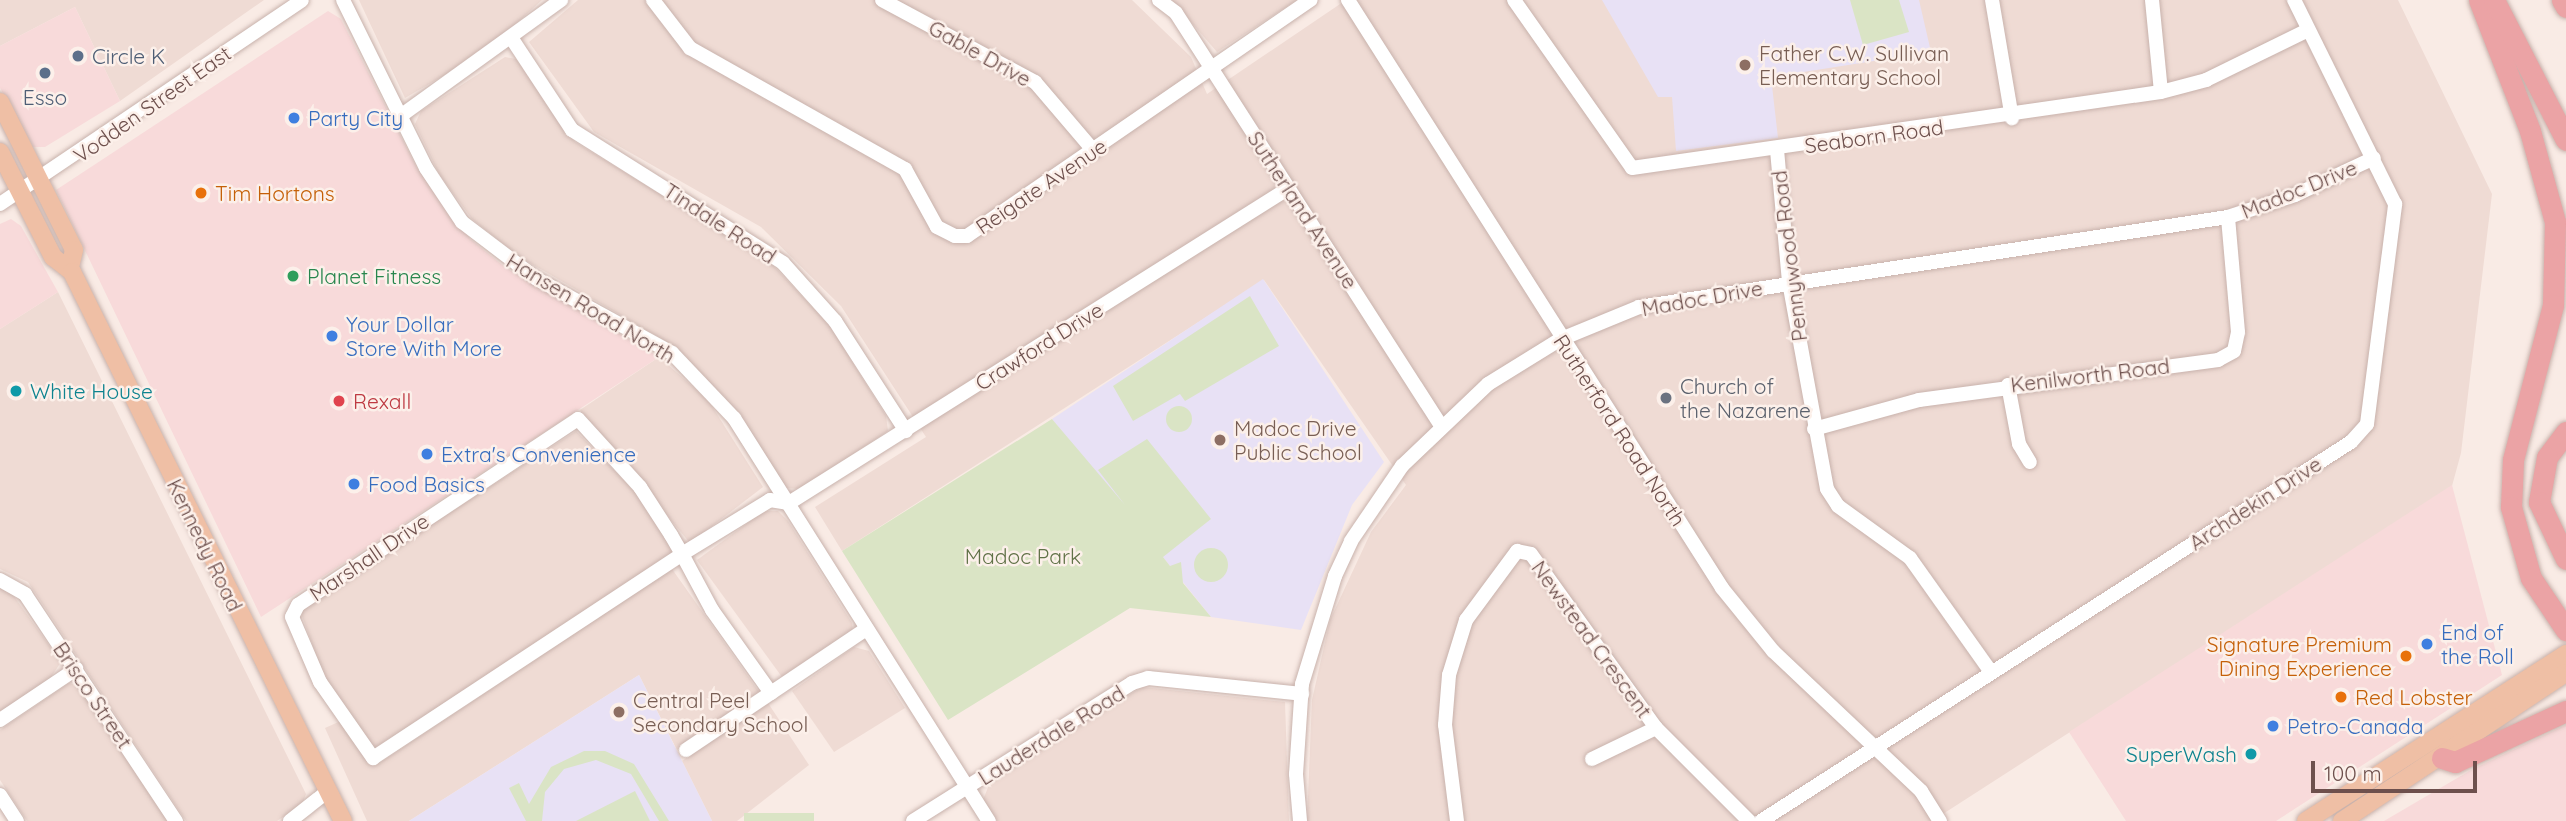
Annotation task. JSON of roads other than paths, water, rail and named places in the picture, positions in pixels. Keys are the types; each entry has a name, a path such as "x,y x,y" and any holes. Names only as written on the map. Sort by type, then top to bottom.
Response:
{"highway":[{"path":"2479,0 2530,131 2555,222 2553,305 2513,460 2511,507 2531,578 2566,630"},
{"path":"2494,0 2566,140"},
{"path":"2562,0 2566,7"},
{"path":"2566,432 2547,457 2539,502 2546,529 2566,559"},
{"path":"2442,758 2455,762 2566,711"}],"main road":[{"path":"0,102 74,250 70,268 53,257 0,152"},
{"name":"Kennedy Road","path":"70,268 343,821"},
{"path":"2306,821 2566,654"},
{"path":"2343,821 2442,758 2566,673"}],"street":[{"name":"Vodden Street East","path":"0,204 39,182 302,0"},
{"name":"Hansen Road North","path":"343,0 399,117 462,222 537,279 672,353 734,418 989,821"},
{"path":"399,117 512,39 561,0"},
{"name":"Reigate Avenue","path":"653,0 691,48 905,169 945,235 967,236 1311,0"},
{"name":"Gable Drive","path":"882,0 1035,82 1094,151"},
{"name":"Sutherland Avenue","path":"1160,0 1176,13 1441,425"},
{"name":"Rutherford Road North","path":"1348,0 1561,339 1722,588 1773,651 1877,746 1940,821"},
{"name":"Seaborn Road","path":"1514,0 1632,169 2012,118 2161,92 2206,80 2308,30"},
{"path":"1992,0 2012,118"},
{"path":"2152,0 2161,92"},
{"name":"Archdekin Drive","path":"1761,821 2351,442 2367,424 2395,204 2294,0"},
{"name":"Tindale Road","path":"512,39 572,130 783,264 835,321 906,431"},
{"name":"Pennywood Road","path":"1777,150 1789,282 1818,466 1838,506 1910,558 1991,672"},
{"name":"Madoc Drive","path":"1300,821 1296,774 1302,694 1314,632 1351,541 1402,466 1441,425 1488,384 1561,339 1639,307 2228,217 2295,195 2374,158"},
{"name":"Crawford Drive","path":"789,503 1289,188"},
{"name":"Kenilworth Road","path":"1814,429 2008,385 2218,360 2234,351 2238,332 2228,217"},
{"path":"2008,385 2019,444 2030,462"},
{"name":"Marshall Drive","path":"682,554 640,487 578,419 298,605 292,617 320,682 373,758 682,554 770,500 789,503"},
{"name":"Newstead Crescent","path":"1457,821 1445,725 1449,675 1466,620 1504,560 1517,551 1531,554 1657,728 1749,821"},
{"path":"682,554 712,610 771,693"},
{"name":"Brisco Street","path":"0,580 25,594 176,821"},
{"path":"686,750 866,629"},
{"path":"0,720 76,669"},
{"name":"Lauderdale Road","path":"913,821 1148,678 1302,694"},
{"path":"1592,760 1657,728"},
{"path":"290,821 328,791"},
{"path":"0,795 17,821"}],"place":[{"name":"Circle K","path":"78,56"},
{"name":"Father C.W. Sullivan Elementary School","path":"1745,65"},
{"name":"Esso","path":"45,73"},
{"name":"Party City","path":"294,118"},
{"name":"Tim Hortons","path":"201,193"},
{"name":"Planet Fitness","path":"293,276"},
{"name":"Your Dollar Store With More","path":"332,336"},
{"name":"White House","path":"16,391"},
{"name":"Church of the Nazarene","path":"1666,398"},
{"name":"Rexall","path":"339,401"},
{"name":"Madoc Drive Public School","path":"1220,440"},
{"name":"Extra's Convenience","path":"427,454"},
{"name":"Food Basics","path":"354,484"},
{"name":"End of the Roll","path":"2427,644"},
{"name":"Signature Premium Dining Experience","path":"2406,656"},
{"name":"Red Lobster","path":"2341,697"},
{"name":"Central Peel Secondary School","path":"619,712"},
{"name":"Petro-Canada","path":"2273,726"},
{"name":"SuperWash","path":"2251,754"}],"park label":[{"name":"Madoc Park","path":"1023,556"}]}
